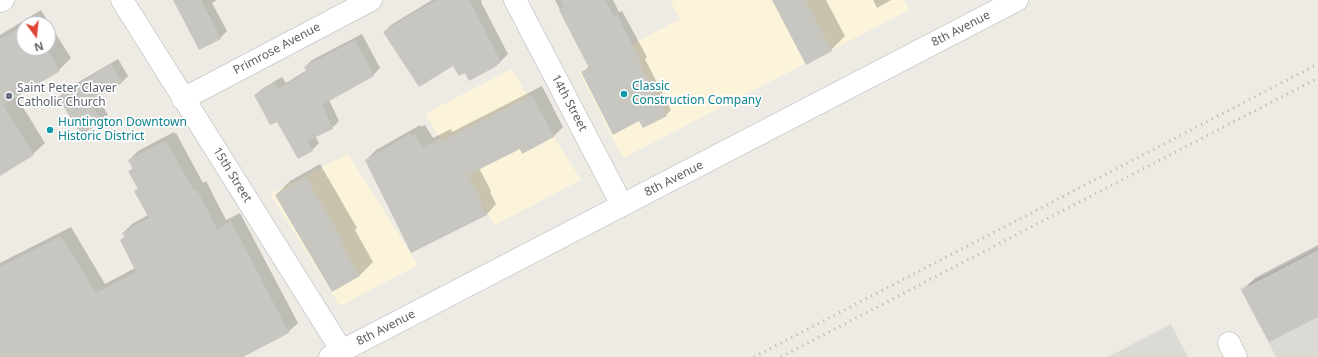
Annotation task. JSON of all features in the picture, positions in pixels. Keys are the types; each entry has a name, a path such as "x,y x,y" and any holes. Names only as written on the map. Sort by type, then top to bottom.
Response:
{"street":[{"name":"15th Street","path":"122,0 184,99 336,354"},
{"name":"Primrose Avenue","path":"184,99 371,0"},
{"name":"14th Street","path":"515,0 622,205"},
{"name":"8th Avenue","path":"336,354 1017,0"}],"shaded area":[{"path":"670,0 904,0 909,10 623,158 579,72 680,19"},
{"path":"511,69 581,180 495,225 425,114"},
{"path":"348,154 418,265 340,306 270,194"},
{"path":"1318,248 1318,357 1276,357 1240,288"},
{"path":"1171,324 1188,357 1108,357"}],"building":[{"path":"173,0 201,0 221,39 199,50"},
{"path":"437,0 469,0 501,62 496,65 497,66 469,81 465,73 459,76 453,66 419,87 383,32"},
{"path":"561,0 605,0 614,17 617,15 642,64 640,65 667,116 643,128 639,121 613,135 581,72 589,68 559,10 564,7"},
{"path":"772,0 805,0 832,51 806,65"},
{"name":"Saint Peter Claver Catholic Church","path":"16,30 16,56 51,56 60,71 3,105 34,155 0,176 0,39"},
{"path":"355,40 374,76 322,105 333,129 307,141 313,151 298,159 277,122 270,125 254,95 275,83 278,89 307,72 304,67"},
{"path":"111,64 122,83 90,102 102,122 81,135 58,97"},
{"path":"532,95 554,137 522,154 520,149 468,175 482,201 480,202 487,215 411,253 365,160 410,134 411,136 415,134 423,147 441,138 442,141"},
{"path":"165,141 167,142 194,191 197,190 217,229 231,221 289,333 243,357 0,357 0,267 61,236 96,293 136,272 120,240 125,237 122,233 149,218 134,191 138,189 128,171 133,169 128,160"},
{"path":"306,177 344,242 341,244 360,276 332,292 275,195"},
{"path":"1318,250 1318,317 1269,342 1241,290"}],"railway":[{"path":"754,357 1318,64"},
{"path":"781,357 1318,78"}],"place":[{"name":"Classic Construction Company","path":"624,94"},
{"name":"Saint Peter Claver Catholic Church","path":"9,96"},
{"name":"Huntington Downtown Historic District","path":"50,130"}]}
